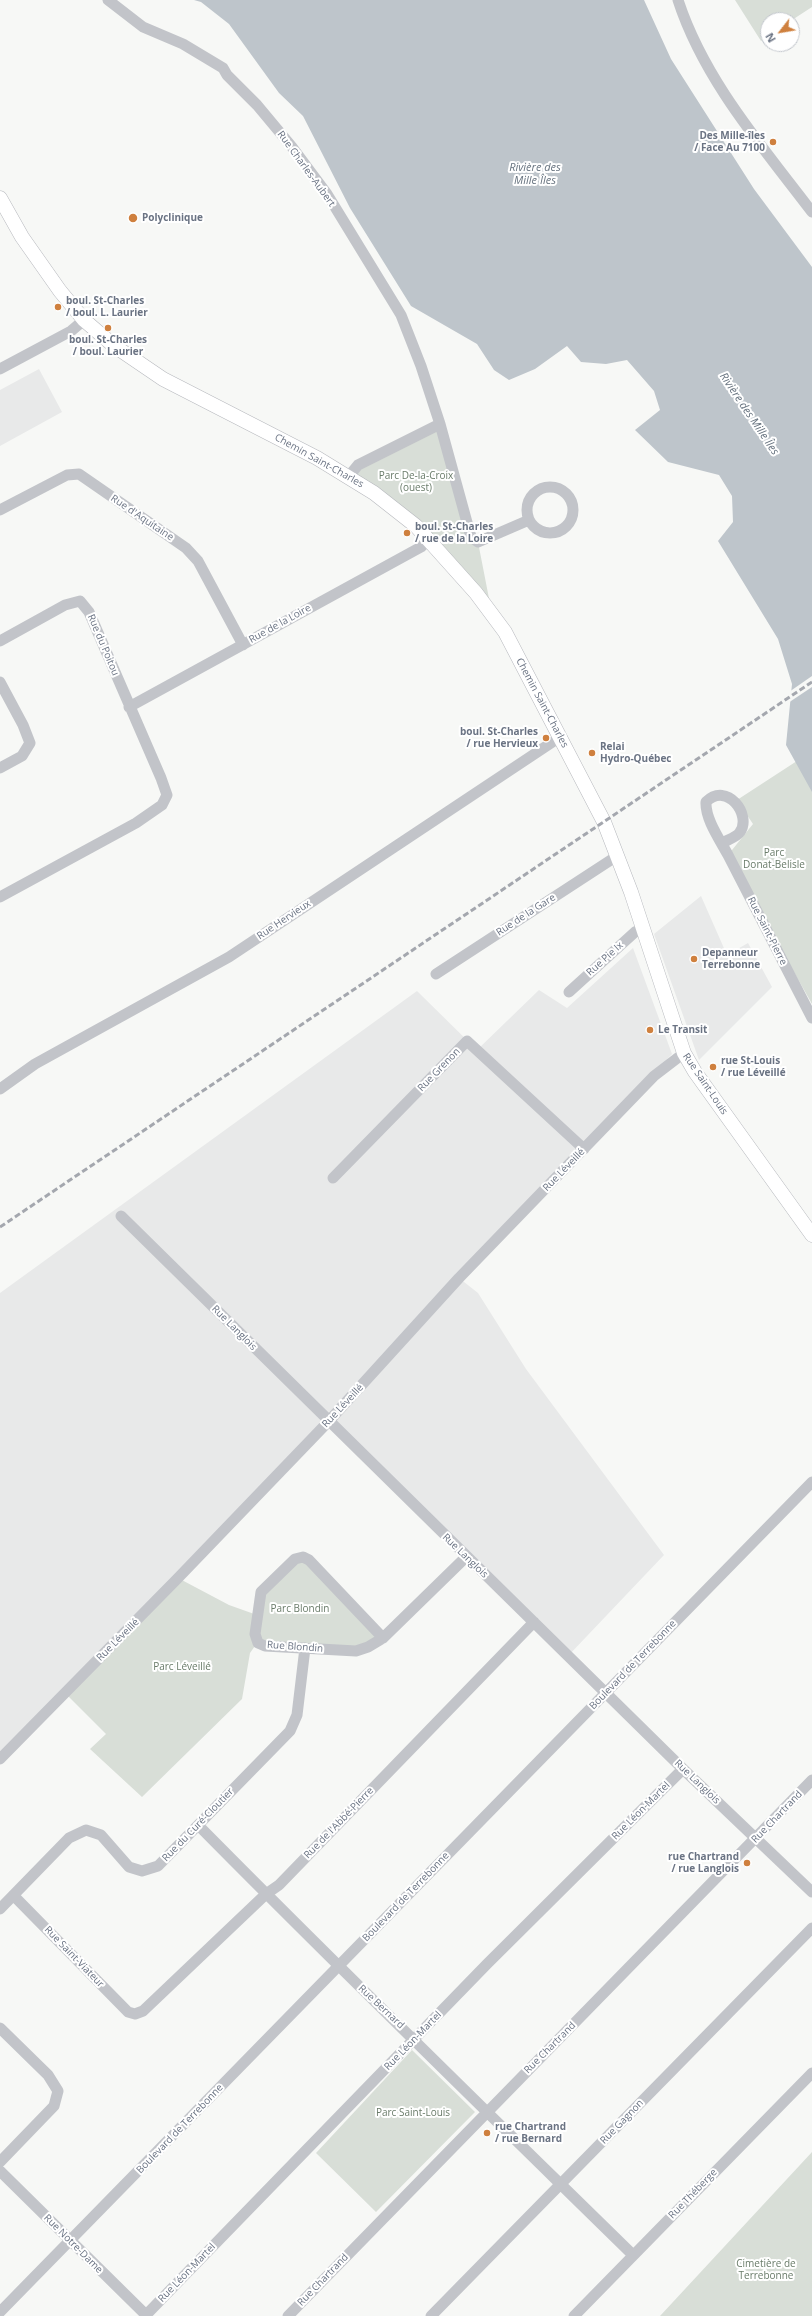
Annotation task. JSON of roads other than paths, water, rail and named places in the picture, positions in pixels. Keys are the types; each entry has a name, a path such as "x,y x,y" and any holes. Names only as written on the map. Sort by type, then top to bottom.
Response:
{"main road":[{"name":"Chemin Saint-Charles","path":"0,198 34,256 84,320 119,350 163,379 349,476 390,504 429,539 467,581 500,625 599,811 615,851"},
{"name":"Rue Saint-Louis","path":"615,851 643,929 684,1053 695,1072 812,1235"}],"street":[{"name":"Rue Charles-Aubert","path":"108,0 143,27 183,44 224,68 227,75 257,105 292,147 327,194 401,315 421,366 440,424 471,536 478,542 529,520"},
{"path":"678,0 684,20 708,69 812,212"},
{"path":"0,368 71,330 84,320"},
{"path":"349,476 358,465 440,424"},
{"name":"Rue d'Aquitaine","path":"0,510 66,475 80,474 186,548 198,561 243,645"},
{"path":"554,487 560,490 571,501 572,516 563,529 552,533 540,531 529,520 526,513 529,499 540,489 554,487"},
{"name":"Rue de la Loire","path":"130,707 421,548 429,539"},
{"name":"Rue du Poitou","path":"0,641 65,605 80,601 89,612 130,707"},
{"path":"0,682 23,725 30,743 22,756 0,768"},
{"path":"0,897 136,823 162,805 167,795 130,707"},
{"name":"Rue Hervieux","path":"0,1088 35,1064 229,957 560,737"},
{"name":"Rue Saint-Pierre","path":"722,843 812,1018"},
{"name":"Rue de la Gare","path":"436,974 615,851"},
{"name":"Rue Pie Ix","path":"569,992 635,932 643,929"},
{"name":"Rue Grenon","path":"334,1178 467,1041 584,1149"},
{"name":"Rue Léveillé","path":"0,1759 178,1578 328,1422 459,1278 654,1076 684,1053"},
{"name":"Rue Langlois","path":"121,1216 328,1422 683,1769 812,1892"},
{"name":"Boulevard de Terrebonne","path":"0,2312 812,1482"},
{"name":"Rue Blondin","path":"383,1638 310,1560 304,1557 295,1559 261,1592 255,1634 258,1642 265,1646 356,1651 368,1648 383,1638 466,1557"},
{"name":"Rue de l'Abbé-Pierre","path":"135,2014 150,2006 266,1894 279,1885 534,1622"},
{"name":"Rue du Curé-Cloutier","path":"0,1909 69,1838 86,1830 101,1835 129,1867 142,1870 158,1866 199,1826 290,1731 297,1715 305,1648"},
{"name":"Rue Léon-Martel","path":"146,2316 414,2039 683,1769"},
{"name":"Rue Chartrand","path":"288,2316 812,1780"},
{"name":"Rue Bernard","path":"199,1826 338,1966 633,2255"},
{"name":"Rue Saint-Viateur","path":"14,1896 128,2012 135,2014"},
{"name":"Rue Gagnon","path":"431,2316 812,1928"},
{"path":"0,2028 48,2076 58,2091 54,2106 0,2162"},
{"name":"Rue Théberge","path":"574,2316 812,2073"},
{"name":"Rue Notre-Dame","path":"0,2171 146,2316"}],"water":[{"name":"Rivière des Mille Îles","path":"194,0 644,0 671,59 754,189 812,267 812,792 786,745 792,684 778,639 718,541 733,522 732,496 719,475 668,462 635,430 660,410 654,391 627,360 606,364 581,362 567,346 535,369 509,380 494,370 477,344 411,306 350,208 303,116 279,93 229,24 201,2"}],"railway":[{"path":"0,1227 812,682"}],"place":[{"name":"Des Mille-îles / Face Au 7100","path":"773,142"},
{"name":"Polyclinique","path":"133,218"},
{"name":"boul. St-Charles / boul. L. Laurier","path":"58,307"},
{"name":"boul. St-Charles / boul. Laurier","path":"108,328"},
{"name":"boul. St-Charles / rue de la Loire","path":"407,533"},
{"name":"boul. St-Charles / rue Hervieux","path":"546,738"},
{"name":"Relai Hydro-Québec","path":"592,753"},
{"name":"Depanneur Terrebonne","path":"694,959"},
{"name":"Le Transit","path":"650,1030"},
{"name":"rue St-Louis / rue Léveillé","path":"713,1067"},
{"name":"rue Chartrand / rue Langlois","path":"747,1863"},
{"name":"rue Chartrand / rue Bernard","path":"487,2133"}],"park label":[{"name":"Parc De-la-Croix (ouest)","path":"416,482"},
{"name":"Parc Donat-Belisle","path":"774,858"},
{"name":"Parc Blondin","path":"300,1609"},
{"name":"Parc Léveillé","path":"182,1667"},
{"name":"Parc Saint-Louis","path":"413,2113"},
{"name":"Cimetière de Terrebonne","path":"766,2270"}]}
